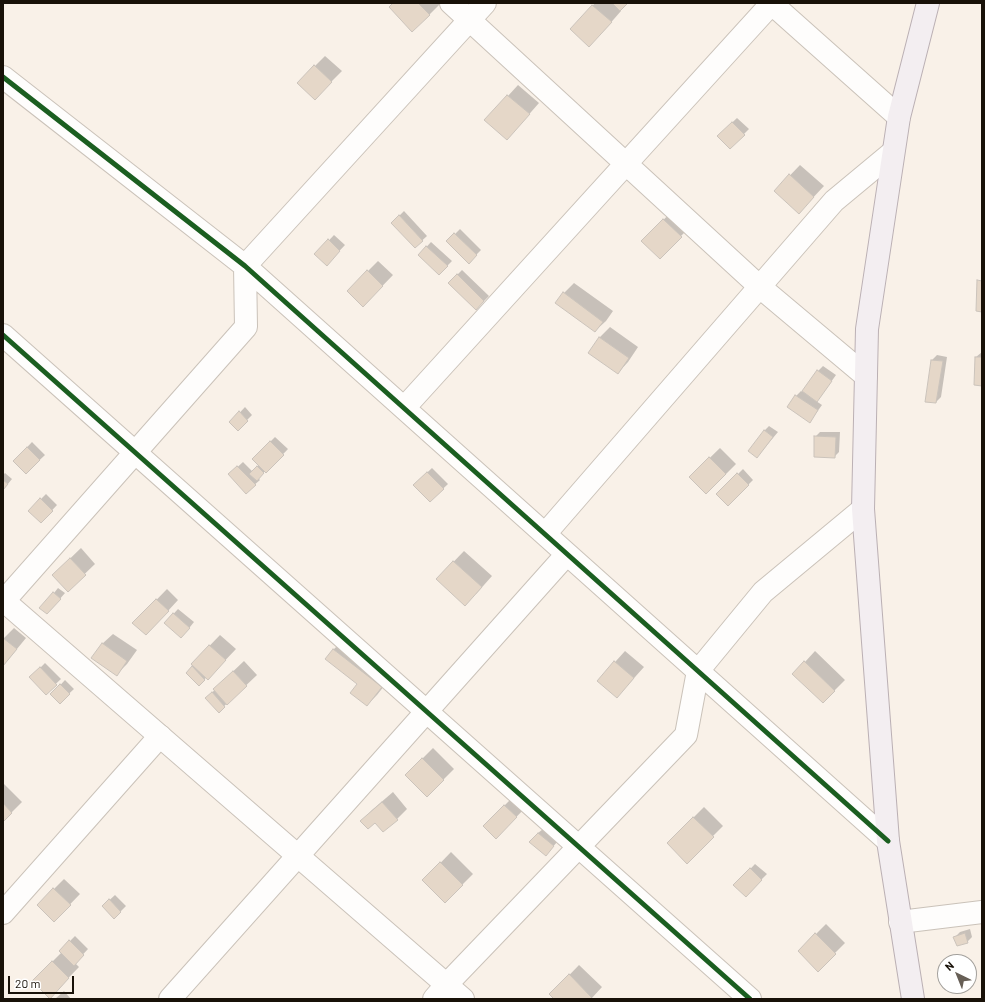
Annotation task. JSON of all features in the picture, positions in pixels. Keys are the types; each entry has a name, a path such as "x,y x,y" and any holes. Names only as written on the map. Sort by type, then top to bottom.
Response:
{"main road":[{"path":"913,999 888,841 863,509 867,329 898,118 928,3"}],"street":[{"path":"451,3 760,287 866,376"},
{"path":"463,999 440,992 298,856 3,601 246,327 245,266 485,3"},
{"path":"404,408 771,3 898,118"},
{"path":"3,77 245,266 888,841"},
{"path":"545,534 834,201 893,152"},
{"path":"3,335 750,999"},
{"path":"440,992 686,735 698,672 763,592 863,509"},
{"path":"170,999 567,554"},
{"path":"3,914 160,736"},
{"path":"900,922 982,912"}],"building":[{"path":"393,3 418,3 430,15 412,32 389,7"},
{"path":"612,3 628,3 620,11"},
{"path":"592,5 612,22 589,47 570,29"},
{"path":"314,65 332,82 315,100 297,83"},
{"path":"507,95 530,114 507,140 484,120"},
{"path":"732,122 745,135 730,149 717,136"},
{"path":"789,174 814,197 799,214 774,191"},
{"path":"399,215 423,241 415,248 391,223"},
{"path":"663,219 682,237 660,259 641,241"},
{"path":"454,233 477,255 469,264 446,241"},
{"path":"328,239 340,251 327,266 314,254"},
{"path":"426,246 448,266 439,275 418,255"},
{"path":"367,270 383,286 363,307 347,291"},
{"path":"457,274 484,301 476,310 448,283"},
{"path":"977,280 982,281 982,312 976,311"},
{"path":"563,292 603,322 595,332 555,303"},
{"path":"599,337 629,358 618,374 588,353"},
{"path":"975,357 982,357 982,386 974,385"},
{"path":"931,360 943,361 936,403 925,402"},
{"path":"817,370 832,381 817,402 802,391"},
{"path":"795,395 818,410 810,423 787,407"},
{"path":"239,411 248,421 238,431 229,422"},
{"path":"764,430 773,437 757,458 748,451"},
{"path":"814,436 836,437 835,458 814,457"},
{"path":"270,441 284,455 266,473 252,459"},
{"path":"27,447 40,460 26,474 13,461"},
{"path":"709,457 726,474 706,494 689,477"},
{"path":"237,466 256,485 246,494 228,474"},
{"path":"257,466 264,473 257,481 249,474"},
{"path":"427,472 444,489 430,502 413,485"},
{"path":"737,473 749,485 728,506 716,494"},
{"path":"3,480 8,484 3,490"},
{"path":"40,498 53,511 41,523 28,511"},
{"path":"70,558 86,575 68,592 52,575"},
{"path":"453,561 482,587 465,606 436,579"},
{"path":"53,592 61,599 47,614 39,608"},
{"path":"156,599 169,611 146,635 132,623"},
{"path":"173,613 190,628 181,638 164,623"},
{"path":"3,638 17,649 3,666"},
{"path":"102,643 127,661 117,676 91,658"},
{"path":"209,645 226,660 208,680 191,664"},
{"path":"333,649 382,687 367,706 350,693 357,684 325,659"},
{"path":"614,661 634,678 617,698 597,681"},
{"path":"804,661 835,691 823,703 792,674"},
{"path":"192,666 205,680 199,686 186,673"},
{"path":"40,667 57,685 46,695 29,677"},
{"path":"233,671 247,686 227,705 213,689"},
{"path":"60,684 70,694 60,704 50,694"},
{"path":"212,692 225,707 219,713 205,698"},
{"path":"422,758 444,780 427,797 405,775"},
{"path":"382,802 398,820 383,832 375,823 368,829 360,821"},
{"path":"3,803 12,813 3,822"},
{"path":"504,805 517,817 496,839 483,826"},
{"path":"693,817 714,837 687,864 667,843"},
{"path":"538,833 554,846 546,856 529,842"},
{"path":"440,862 463,885 445,903 422,880"},
{"path":"750,868 762,880 746,897 733,885"},
{"path":"53,888 71,905 54,922 37,905"},
{"path":"109,899 121,912 114,919 102,906"},
{"path":"815,933 836,954 818,972 798,951"},
{"path":"965,933 968,943 957,946 953,937"},
{"path":"69,940 84,955 74,966 59,951"},
{"path":"52,961 69,978 50,999 32,981"},
{"path":"569,974 592,999 554,999 549,994"}],"cycle path":[{"path":"3,77 245,266 888,841"},
{"path":"3,335 750,999"}]}
